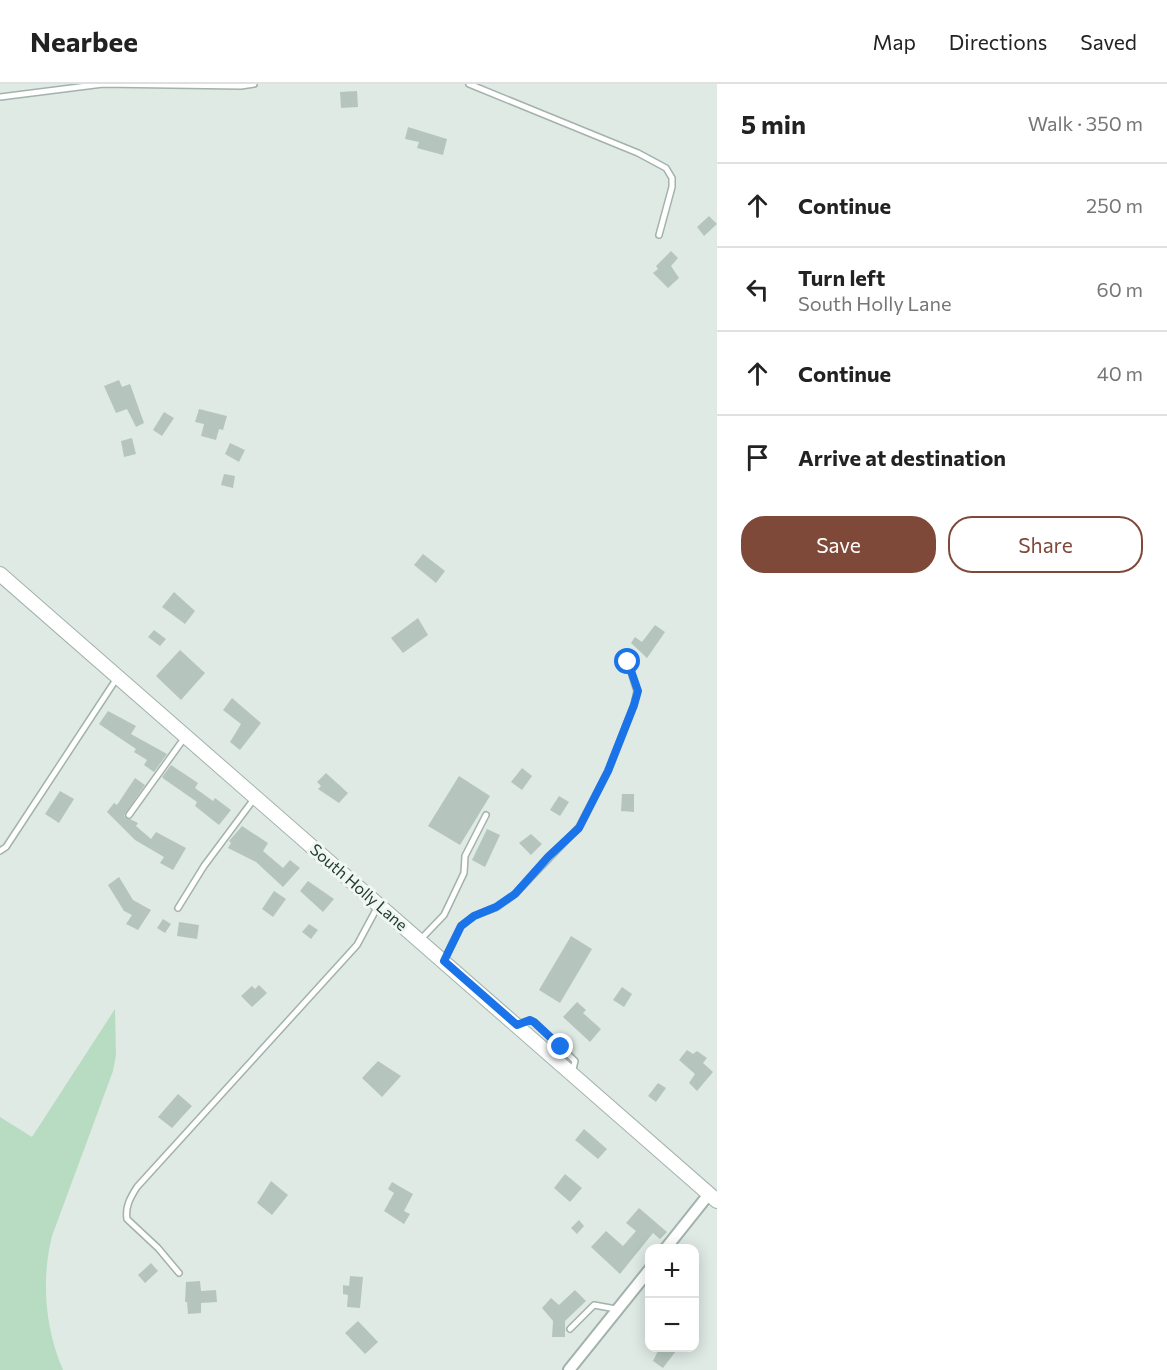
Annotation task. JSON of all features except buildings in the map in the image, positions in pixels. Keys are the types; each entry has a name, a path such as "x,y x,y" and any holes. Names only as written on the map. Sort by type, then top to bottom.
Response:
{"street":[{"name":"South Holly Lane","path":"0,574 713,1198"},
{"path":"670,1244 713,1198"},
{"path":"569,1370 645,1275"}],"lane":[{"path":"0,97 103,84 167,87 254,84"},
{"path":"469,84 638,153 666,168 672,178 672,187 659,235"},
{"path":"444,961 461,926 474,916 496,907 515,894 542,863 579,828 608,771 636,698 638,691 628,662"},
{"path":"0,851 118,676"},
{"path":"129,814 186,736"},
{"path":"178,908 216,849 255,797"},
{"path":"420,940 444,915 464,873 465,856 486,815"},
{"path":"179,1273 158,1248 127,1219 126,1210 130,1198 145,1178 357,945 378,904"},
{"path":"570,1329 594,1305 616,1310"}],"green space":[{"path":"115,1009 116,1055 113,1071 52,1236 49,1253 46,1287 49,1321 63,1370 0,1370 0,1117 32,1137"}],"route":[{"path":"561,1047 530,1020 517,1025 444,961 461,926 474,916 496,907 515,894 548,857 579,828 594,803 634,705 638,691 628,669 628,662"}]}
